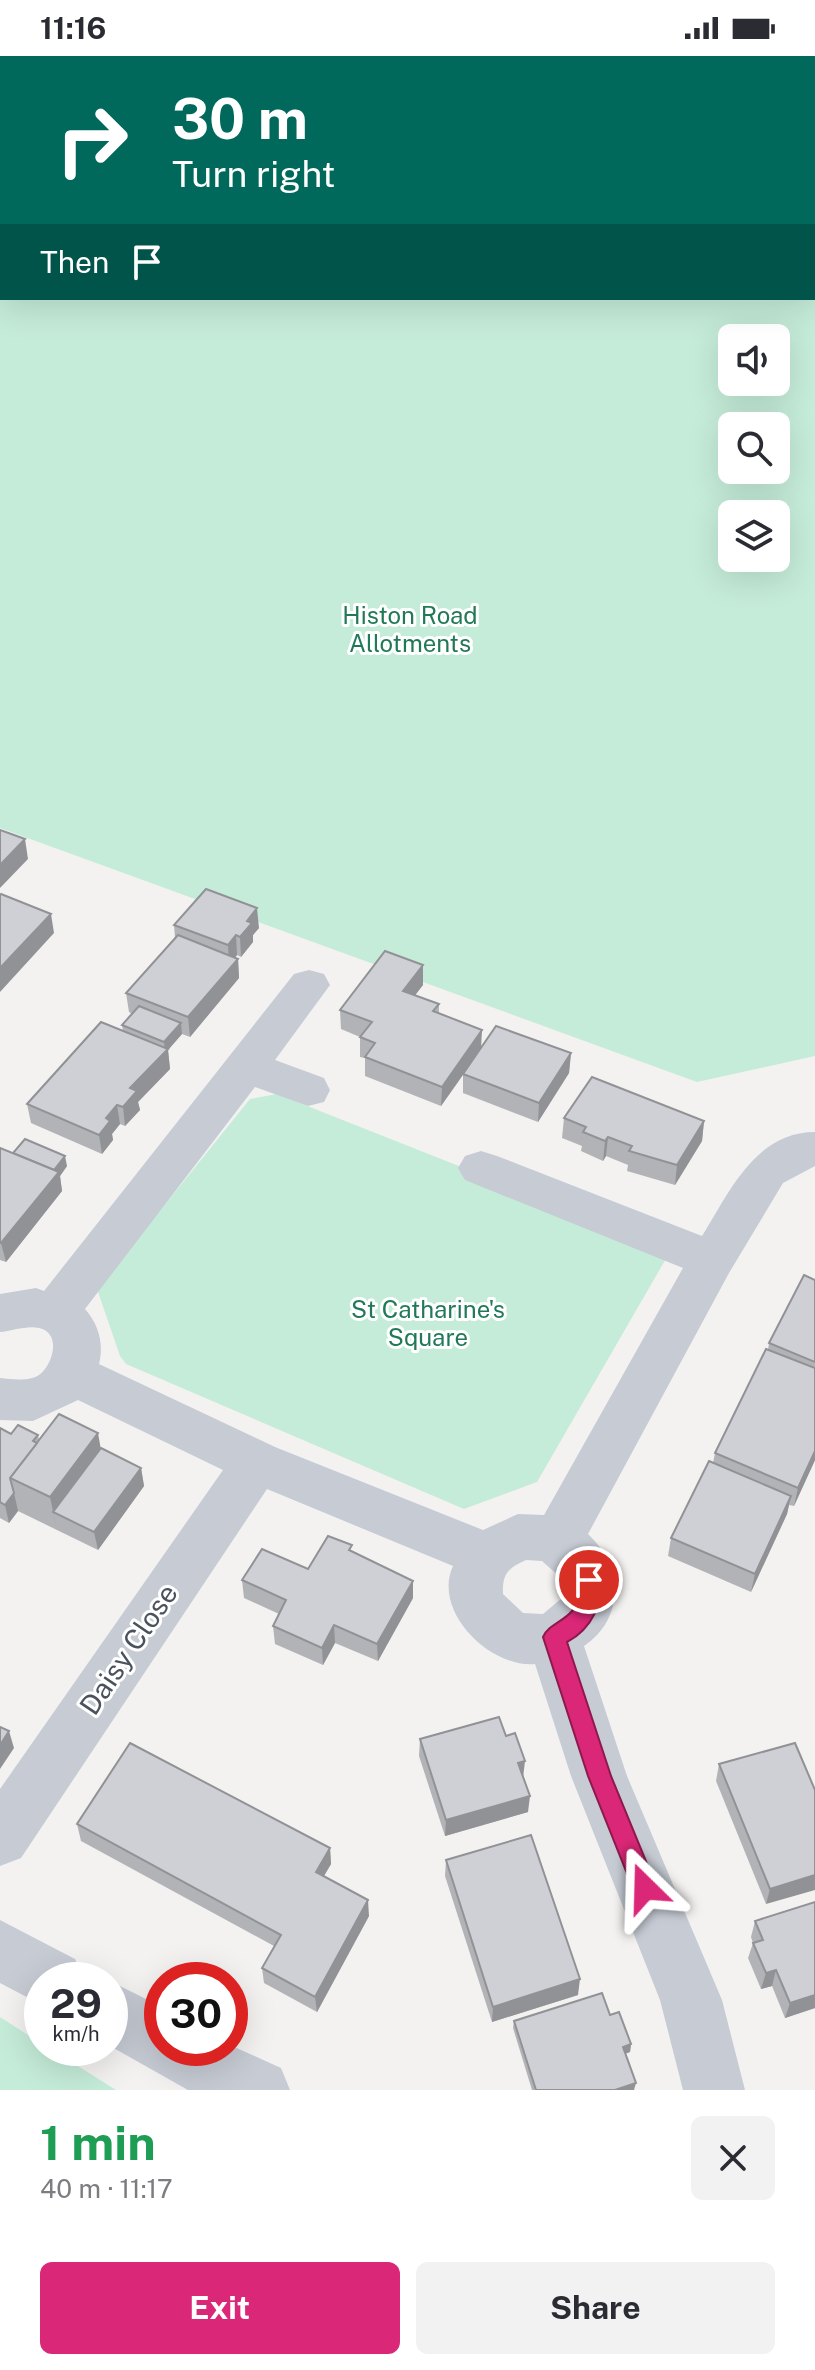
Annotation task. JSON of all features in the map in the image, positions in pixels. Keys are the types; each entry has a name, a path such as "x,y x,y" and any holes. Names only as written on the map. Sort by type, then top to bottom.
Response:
{"street":[{"path":"55,1312 309,985"},
{"path":"247,1066 308,1090"},
{"path":"556,1542 712,1260 767,1171 804,1149 815,1149"},
{"path":"481,1168 712,1260"},
{"path":"0,1313 36,1307 55,1312 69,1322 78,1336 80,1352 71,1374 49,1393 29,1400 0,1399"},
{"path":"71,1374 257,1462 485,1555"},
{"name":"Daisy Close","path":"0,1838 257,1462"},
{"path":"518,1537 556,1542 579,1559 589,1580 590,1598 582,1615 569,1629 554,1637 534,1640 514,1637 495,1628 481,1611 475,1594 475,1576 485,1555 499,1544 518,1537"},
{"path":"554,1637 599,1776 691,2000 714,2090"},
{"path":"0,1950 24,1963"},
{"path":"691,2000 747,2090"},
{"path":"207,2066 259,2090"}],"green space":[{"name":"Histon Road Allotments","path":"0,300 815,300 815,1056 697,1082 0,828"},
{"name":"St Catharine's Square","path":"277,1094 671,1250 537,1482 464,1509 126,1364 120,1356 97,1289 250,1099"},
{"path":"0,2017 24,2032 24,2066 78,2066 116,2090 0,2090"}],"building":[{"path":"0,830 25,839 0,865"},
{"path":"206,889 257,908 247,921 252,923 228,945 174,925"},
{"path":"0,895 51,914 0,968"},
{"path":"178,935 238,959 188,1017 126,993"},
{"path":"385,951 423,965 403,991 439,1004 433,1011 482,1030 442,1087 365,1057 375,1043 360,1037 372,1022 340,1010"},
{"path":"139,1006 181,1023 164,1042 122,1025"},
{"path":"101,1022 168,1049 130,1088 137,1091 123,1107 117,1105 106,1118 110,1121 99,1135 27,1104"},
{"path":"496,1026 571,1053 539,1103 463,1074"},
{"path":"592,1077 704,1121 677,1165 629,1151 632,1146 608,1137 605,1141 583,1132 586,1127 564,1118"},
{"path":"25,1139 65,1156 54,1170 13,1153"},
{"path":"0,1148 59,1172 1,1243 0,1243"},
{"path":"804,1275 815,1280 815,1362 769,1343"},
{"path":"766,1349 815,1368 815,1451 798,1488 715,1453"},
{"path":"59,1414 98,1433 50,1497 10,1478"},
{"path":"18,1425 38,1435 33,1441 37,1443 10,1478 14,1493 5,1505 0,1502 0,1428 11,1434"},
{"path":"101,1448 141,1468 94,1532 53,1512"},
{"path":"709,1461 791,1496 755,1574 671,1538"},
{"path":"328,1536 352,1545 349,1550 413,1581 377,1644 334,1625 322,1648 273,1626 286,1600 242,1580 262,1549 308,1569"},
{"path":"499,1717 506,1736 515,1733 525,1761 518,1763 530,1796 446,1820 420,1739"},
{"path":"0,1727 9,1731 0,1745"},
{"path":"130,1743 330,1848 316,1872 368,1900 315,1997 262,1968 281,1935 77,1824"},
{"path":"795,1743 815,1790 815,1875 770,1889 719,1764"},
{"path":"531,1835 580,1979 493,2007 446,1860"},
{"path":"815,1902 815,1995 790,2003 776,1970 766,1973 753,1943 763,1940 755,1921"},
{"path":"602,1993 610,2015 619,2012 631,2044 623,2047 636,2083 615,2090 536,2090 514,2021"}],"route":[{"path":"589,1580 590,1598 582,1615 569,1629 554,1637 599,1776 645,1888"}]}
